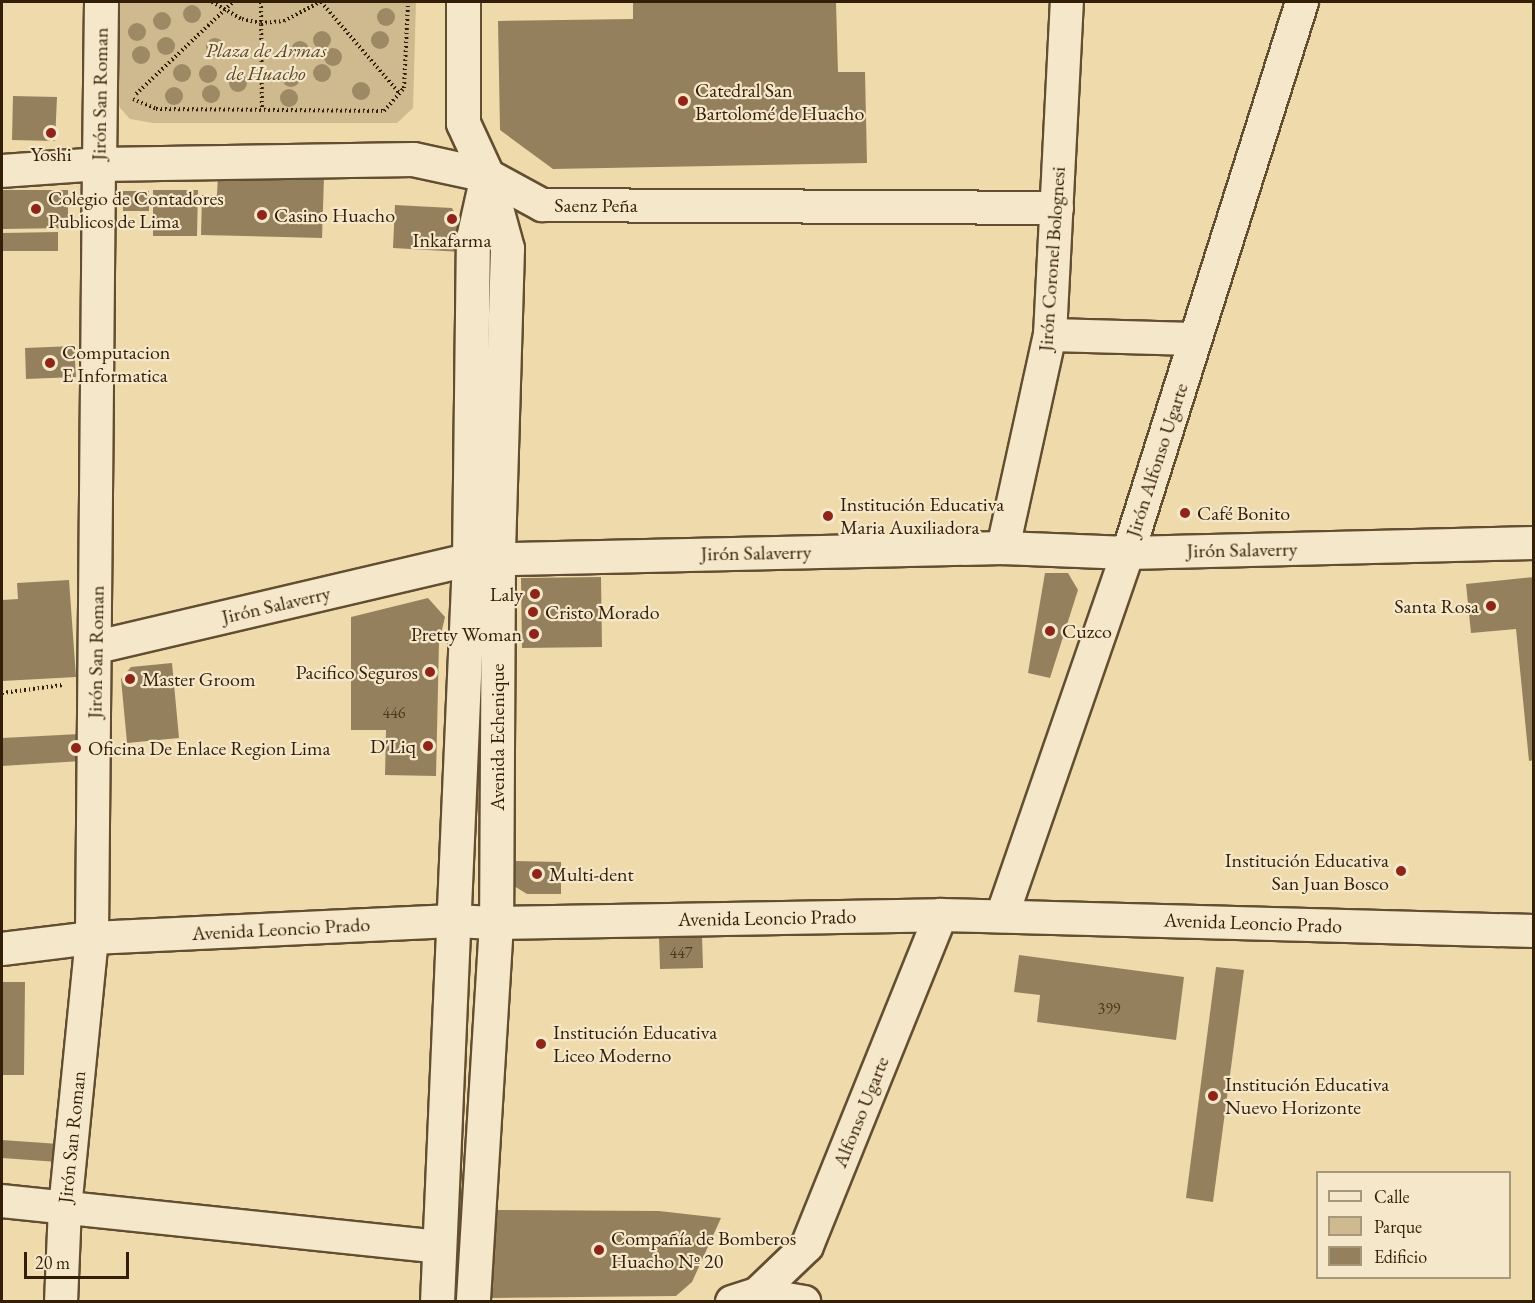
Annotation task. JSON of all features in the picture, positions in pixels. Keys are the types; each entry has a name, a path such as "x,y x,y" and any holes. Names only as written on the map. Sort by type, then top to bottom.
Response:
{"street":[{"name":"Jirón San Roman","path":"61,1302 65,1207 92,938 97,646 101,2"},
{"path":"463,2 463,123 487,175"},
{"name":"Jirón Coronel Bolognesi","path":"1003,548 1050,335 1067,2"},
{"name":"Jirón Alfonso Ugarte","path":"1002,916 1128,553 1302,2"},
{"name":"Saenz Peña","path":"2,171 99,164 413,159 487,175 542,205 1057,208"},
{"name":"Avenida Echenique","path":"473,1302 496,923 473,238 487,175"},
{"path":"1050,335 1195,339"},
{"name":"Jirón Salaverry","path":"97,646 483,560 1003,548 1128,553 1533,543"},
{"name":"Avenida Echenique","path":"437,1302 453,921 483,560"},
{"name":"Avenida Leoncio Prado","path":"2,949 92,938 453,921 496,923 941,915 1533,931"},
{"name":"Alfonso Ugarte","path":"745,1298 807,1246 941,915"},
{"path":"2,1201 438,1247"},
{"path":"745,1298 804,1302"}],"path":[{"path":"212,2 224,11 261,23 284,21 321,2 400,94"},
{"path":"233,2 130,96 156,110 384,111 400,94 407,74 408,2"},
{"path":"261,2 262,110"},
{"path":"2,693 96,681"}],"green space":[{"name":"Plaza de Armas de Huacho","path":"117,2 416,2 413,108 397,123 153,123 130,119 120,108 116,95"}],"building":[{"name":"Catedral San Bartolomé de Huacho","path":"633,2 836,2 838,72 865,72 867,163 553,169 500,130 498,21 633,19"},
{"path":"13,96 57,97 55,141 12,140"},
{"name":"Casino Huacho","path":"218,174 324,177 322,238 201,235 202,195 217,195"},
{"name":"Colegio de Contadores Publicos de Lima","path":"3,190 68,190 68,228 3,229"},
{"path":"153,190 198,190 197,236 153,236"},
{"path":"123,191 149,191 149,211 123,211"},
{"path":"395,205 452,208 463,231 462,252 393,248"},
{"path":"58,232 58,251 2,251 2,233"},
{"name":"Computacion E Informatica","path":"74,346 76,377 26,379 25,348"},
{"name":"Cuzco","path":"1045,573 1068,573 1078,590 1050,678 1028,673"},
{"path":"601,577 602,647 522,648 521,578"},
{"path":"1534,577 1534,760 1529,761 1516,629 1471,633 1466,584"},
{"path":"69,580 76,677 2,681 2,600 18,599 17,583"},
{"path":"428,598 445,617 439,643 436,776 385,775 386,730 351,730 351,617"},
{"path":"172,663 179,738 127,743 121,679 131,667"},
{"path":"80,734 81,761 2,766 2,738"},
{"name":"Multi-dent","path":"514,861 561,862 561,894 527,894 514,886"},
{"path":"702,936 703,968 660,969 659,937"},
{"path":"1019,955 1184,977 1176,1040 1037,1022 1040,995 1014,992"},
{"name":"Institución Educativa Nuevo Horizonte","path":"1216,967 1244,970 1213,1202 1186,1198"},
{"path":"2,982 25,982 24,1075 2,1075"},
{"path":"2,1140 59,1144 58,1162 2,1158"},
{"name":"Compañía de Bomberos Huacho Nº 20","path":"492,1210 659,1211 721,1218 692,1282 676,1296 490,1298"}],"place":[{"name":"Catedral San Bartolomé de Huacho","path":"683,101"},
{"name":"Yoshi","path":"51,133"},
{"name":"Colegio de Contadores Publicos de Lima","path":"36,209"},
{"name":"Casino Huacho","path":"262,215"},
{"name":"Inkafarma","path":"452,219"},
{"name":"Computacion E Informatica","path":"50,363"},
{"name":"Café Bonito","path":"1185,513"},
{"name":"Institución Educativa Maria Auxiliadora","path":"828,516"},
{"name":"Laly","path":"535,594"},
{"name":"Santa Rosa","path":"1491,606"},
{"name":"Cristo Morado","path":"533,612"},
{"name":"Cuzco","path":"1050,631"},
{"name":"Pretty Woman","path":"534,634"},
{"name":"Pacifico Seguros","path":"430,672"},
{"name":"Master Groom","path":"130,679"},
{"name":"D'Liq","path":"428,746"},
{"name":"Oficina De Enlace Region Lima","path":"76,748"},
{"name":"Institución Educativa San Juan Bosco","path":"1401,871"},
{"name":"Multi-dent","path":"537,874"},
{"name":"Institución Educativa Liceo Moderno","path":"541,1044"},
{"name":"Institución Educativa Nuevo Horizonte","path":"1213,1096"},
{"name":"Compañía de Bomberos Huacho Nº 20","path":"599,1250"}]}
